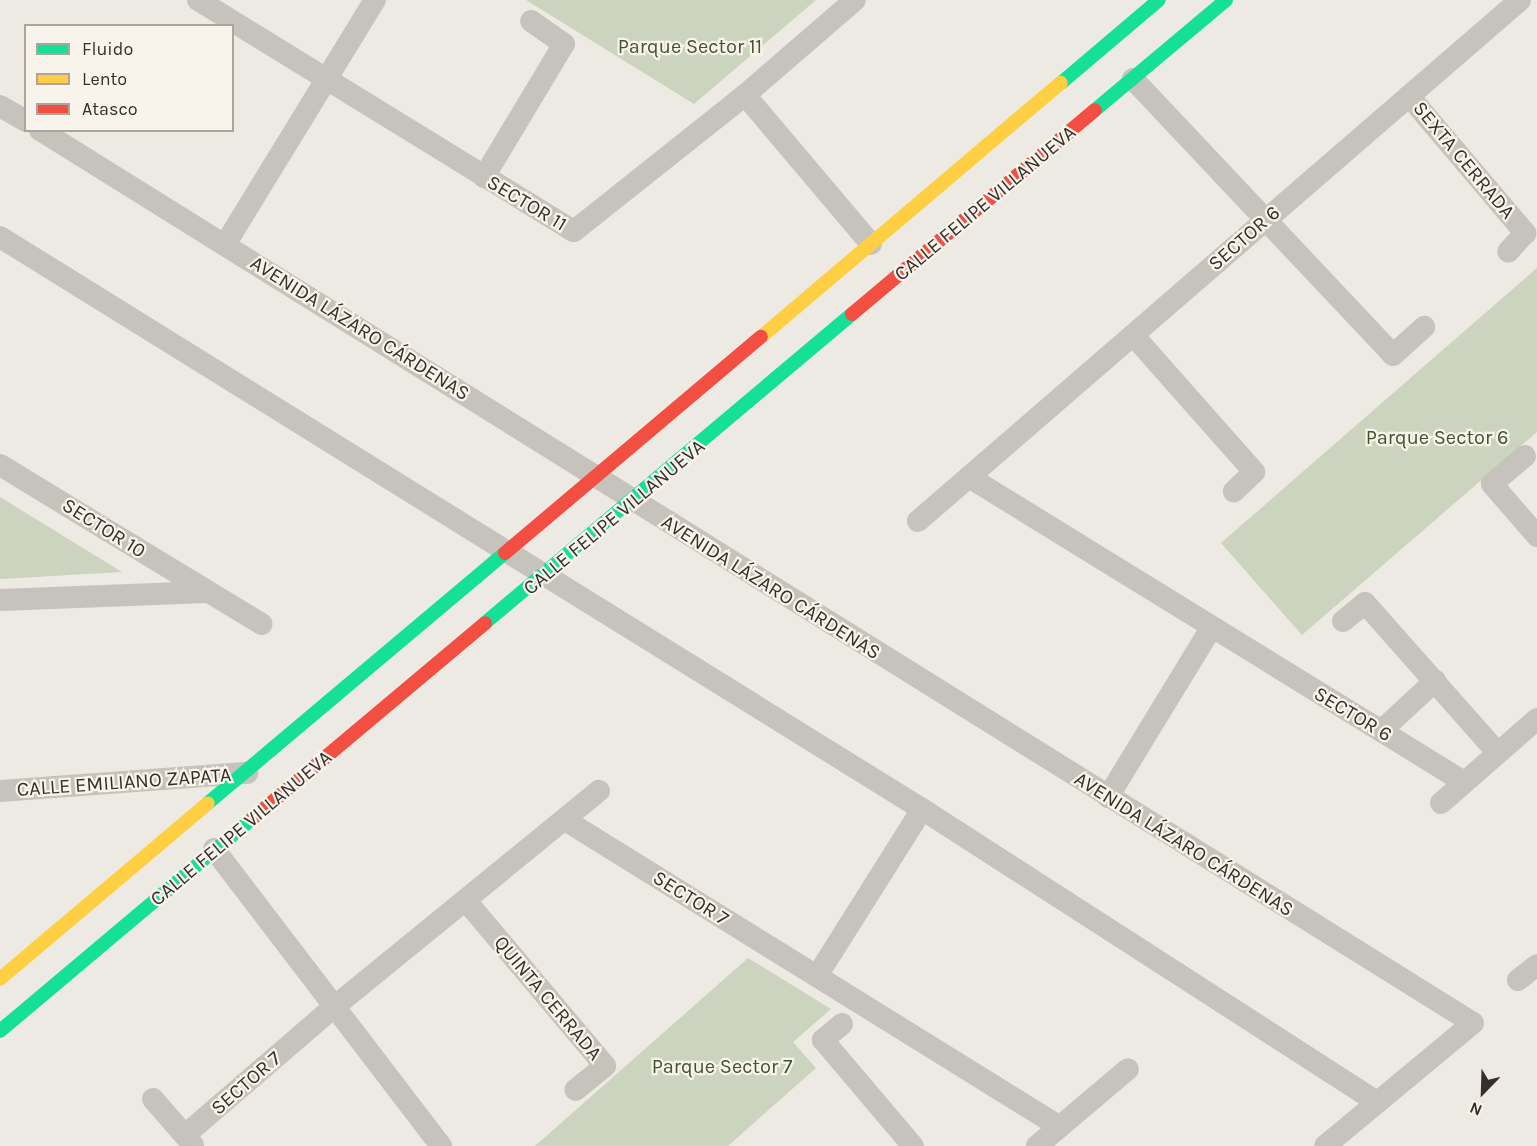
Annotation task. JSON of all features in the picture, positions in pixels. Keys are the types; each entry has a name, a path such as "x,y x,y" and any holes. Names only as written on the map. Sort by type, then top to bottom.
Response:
{"main road":[{"name":"CALLE FELIPE VILLANUEVA","path":"0,979 249,772 506,550 1158,0"},
{"name":"CALLE FELIPE VILLANUEVA","path":"0,1031 214,849 634,501 1226,0"}],"street":[{"name":"SECTOR 11","path":"198,0 574,231 745,95 855,0"},
{"path":"226,243 375,0"},
{"name":"SECTOR 6","path":"918,521 1520,0"},
{"path":"484,177 564,44 531,21"},
{"path":"1133,79 1393,356 1424,327"},
{"path":"745,95 871,244"},
{"name":"SEXTA CERRADA","path":"1409,96 1525,233 1508,252"},
{"path":"0,106 24,121"},
{"name":"AVENIDA LÁZARO CÁRDENAS","path":"43,132 226,243 634,501 1473,1023 1377,1102"},
{"path":"0,237 921,809 1377,1102 1325,1146"},
{"path":"1133,335 1254,472 1234,491"},
{"path":"1525,456 1492,484 1537,536"},
{"name":"SECTOR 10","path":"0,465 261,624"},
{"name":"SECTOR 6","path":"969,477 1464,782"},
{"path":"0,600 207,592"},
{"path":"1343,621 1365,603 1497,752"},
{"path":"1108,797 1211,628"},
{"path":"1381,731 1435,681"},
{"path":"1441,803 1537,719"},
{"name":"CALLE EMILIANO ZAPATA","path":"0,791 249,772"},
{"name":"SECTOR 7","path":"153,1099 189,1141 334,1007 467,902 599,791"},
{"path":"818,976 921,809"},
{"name":"SECTOR 7","path":"565,820 1060,1127"},
{"path":"214,849 441,1146"},
{"name":"QUINTA CERRADA","path":"467,902 605,1066 575,1090"},
{"path":"1518,980 1537,965"},
{"path":"843,1024 823,1040 913,1146"},
{"path":"1037,1146 1128,1069"}],"green space":[{"name":"Parque Sector 11","path":"526,0 816,0 694,104"},
{"name":"Parque Sector 6","path":"1537,268 1537,432 1302,635 1221,543"},
{"path":"0,497 122,572 0,579"},
{"name":"Parque Sector 7","path":"748,958 831,1009 793,1042 816,1068 728,1146 535,1146"}],"traffic: fast":[{"path":"1061,83 1159,0"},
{"path":"1095,110 1226,0"},
{"path":"485,623 852,314"},
{"path":"208,803 505,553"},
{"path":"0,1031 253,818"}],"traffic: slow":[{"path":"761,337 1061,83"},
{"path":"0,979 208,803"}],"traffic: jam":[{"path":"852,314 1095,110"},
{"path":"505,553 761,337"},
{"path":"253,818 485,623"}]}
